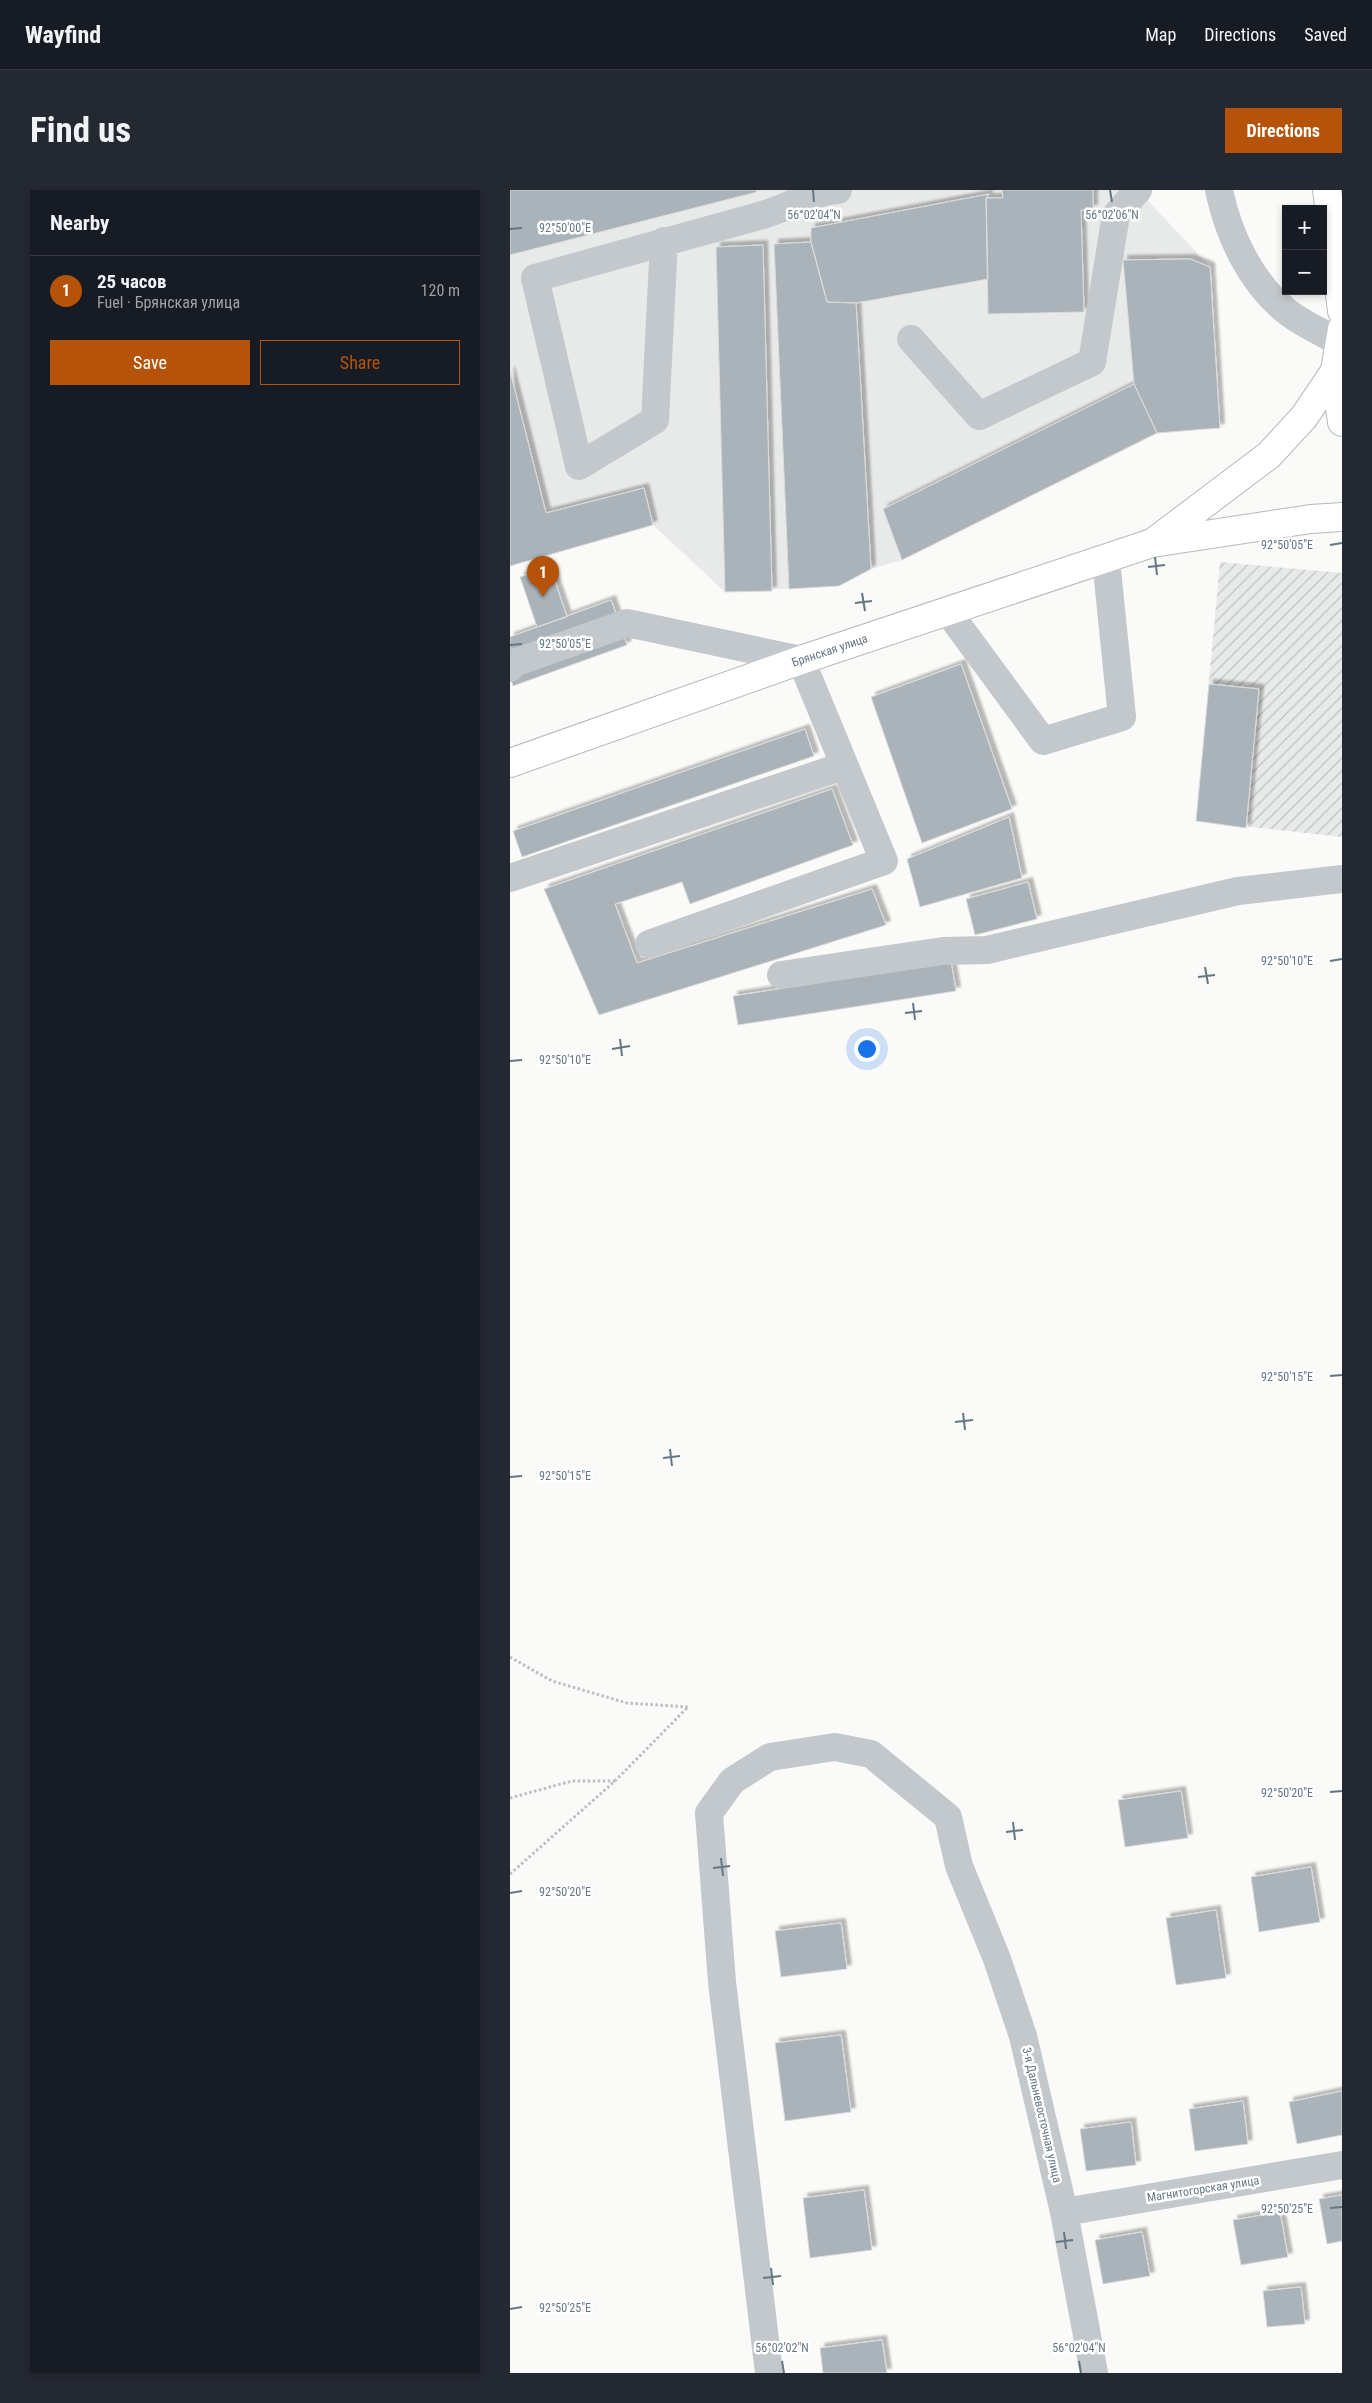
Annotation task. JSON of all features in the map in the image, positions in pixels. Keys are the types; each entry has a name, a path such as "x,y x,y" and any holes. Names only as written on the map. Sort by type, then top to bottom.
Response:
{"main road":[{"path":"1326,190 1342,311"},
{"path":"1340,336 1336,371 1342,422"},
{"path":"1152,543 1269,455 1304,417 1336,371"},
{"path":"1152,543 1311,519 1342,517"},
{"name":"Брянская улица","path":"510,763 801,660 1106,560 1152,543"}],"street":[{"path":"664,241 655,420 579,466 535,278 664,241 761,216 825,191 838,190"},
{"path":"911,339 980,416 1092,362 1116,215 1138,190"},
{"path":"1219,190 1224,212 1255,280 1286,311 1340,336"},
{"path":"949,612 1043,741 1122,717 1106,560"},
{"path":"510,668 511,664 627,623 801,660 843,766 884,861 649,944"},
{"path":"510,878 843,766"},
{"path":"781,975 942,951 987,950 1238,892 1342,880"},
{"name":"3-я Дальневосточная улица","path":"769,2373 722,1982 709,1812 732,1781 770,1756 835,1747 871,1754 948,1817 959,1866 997,1959 1023,2036 1064,2212 1094,2373"},
{"name":"Магнитогорская улица","path":"1064,2212 1342,2165"}],"path":[{"path":"510,1657 552,1681 627,1704 688,1707 615,1781 510,1874"},
{"path":"510,1798 572,1781 615,1781"}],"shaded area":[{"path":"510,190 1138,190 1210,267 1220,428 1157,433 902,560 871,569 839,586 725,592 653,525 510,566"},
{"path":"1220,562 1342,573 1342,837 1196,821"}],"building":[{"path":"510,190 756,190 757,192 510,255"},
{"path":"1002,190 1093,190 1093,209 1081,210 1084,312 988,314 986,198 1003,198"},
{"path":"989,194 986,198 988,279 856,303 827,302 811,242 811,228"},
{"path":"811,242 827,302 856,303 871,569 839,586 789,589 774,244"},
{"path":"763,245 772,591 725,592 716,247"},
{"path":"1190,259 1210,267 1220,428 1157,433 1134,384 1123,260"},
{"path":"510,371 546,513 644,488 653,525 510,566"},
{"path":"1134,384 1157,433 902,560 883,509"},
{"path":"550,567 567,617 537,627 520,577"},
{"path":"611,600 627,645 513,686 510,677 510,637"},
{"path":"961,664 1012,809 922,843 871,697"},
{"path":"1209,684 1259,689 1246,828 1196,821"},
{"path":"805,729 814,756 522,857 513,831"},
{"path":"832,789 853,845 690,904 682,882 615,904 637,963 872,889 886,925 599,1015 544,889"},
{"path":"1009,817 1022,878 920,907 907,859"},
{"path":"1028,882 1037,919 975,935 966,899"},
{"path":"951,962 956,991 738,1025 733,996"},
{"path":"1181,1791 1188,1838 1125,1847 1118,1800"},
{"path":"1311,1867 1320,1922 1259,1932 1251,1877"},
{"path":"1216,1910 1226,1978 1176,1985 1166,1918"},
{"path":"841,1923 847,1969 781,1977 775,1931"},
{"path":"841,2035 851,2112 785,2121 775,2043"},
{"path":"1342,2091 1342,2135 1297,2144 1289,2102"},
{"path":"1243,2101 1248,2144 1195,2151 1189,2109"},
{"path":"1131,2122 1136,2165 1086,2171 1080,2129"},
{"path":"864,2190 872,2250 810,2258 803,2198"},
{"path":"1342,2195 1342,2241 1327,2244 1319,2199"},
{"path":"1280,2212 1288,2257 1241,2265 1233,2220"},
{"path":"1142,2232 1150,2276 1103,2284 1095,2240"},
{"path":"1301,2287 1305,2324 1267,2327 1263,2291"},
{"path":"882,2340 887,2373 823,2373 820,2348"}],"place":[{"name":"25 часов","path":"543,597"}]}
